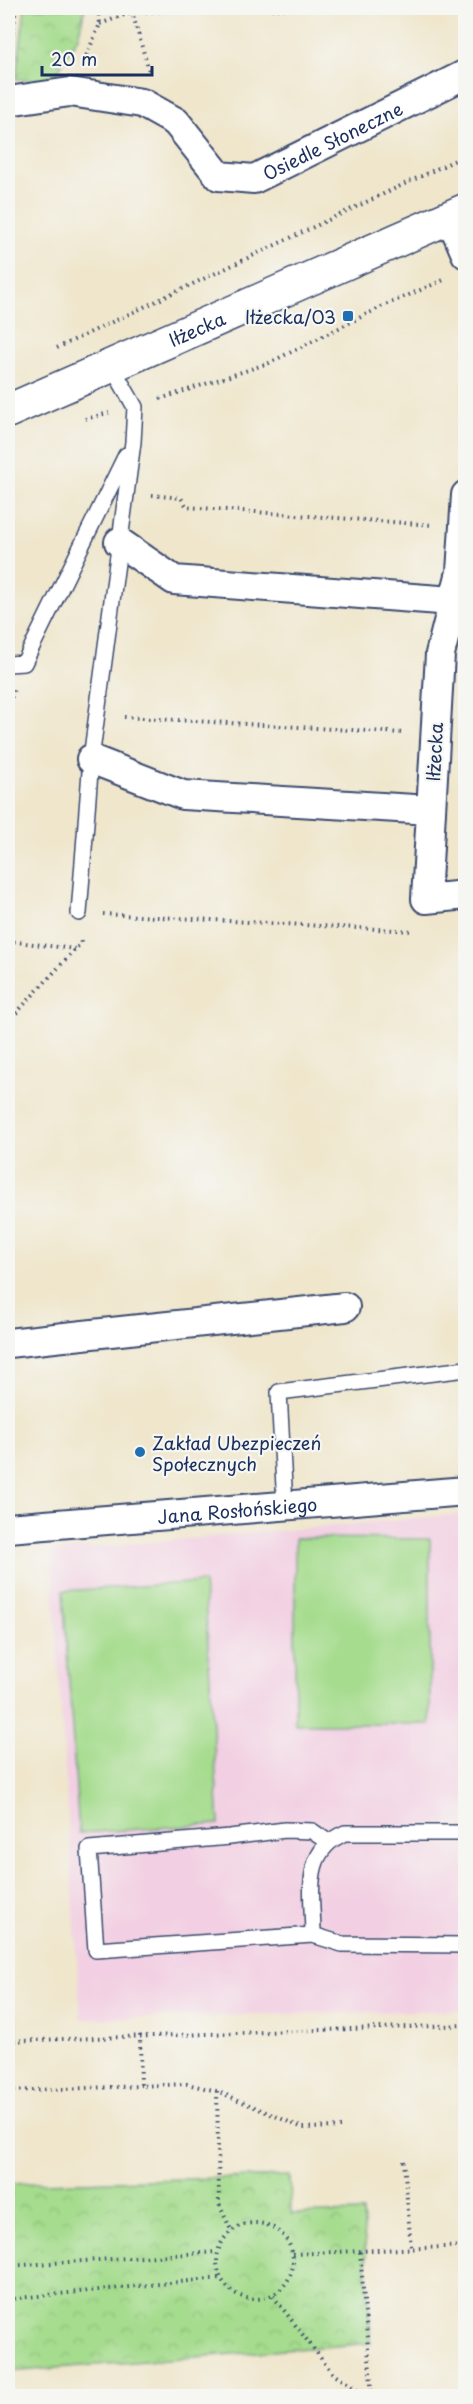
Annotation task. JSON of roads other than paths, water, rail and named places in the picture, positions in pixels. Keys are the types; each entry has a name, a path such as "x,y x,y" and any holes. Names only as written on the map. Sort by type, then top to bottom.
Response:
{"street":[{"name":"Osiedle Słoneczne","path":"8,101 70,92 142,103 176,122 219,176 254,179 465,74"},
{"name":"Iłżecka","path":"9,404 111,365 462,212 460,264"},
{"name":"Iłżecka","path":"465,495 460,572 440,654 426,899 465,895"},
{"path":"119,542 174,580 453,601"},
{"path":"91,759 183,795 431,810"},
{"path":"8,1343 345,1307"},
{"name":"Jana Rosłońskiego","path":"8,1528 465,1491"}],"lane":[{"path":"79,913 91,759 133,442 135,407 111,365"},
{"path":"8,664 24,663 133,442"},
{"path":"285,1506 279,1392 465,1369"},
{"path":"328,1842 312,1831 294,1830 89,1849 96,1950 314,1935 342,1944 465,1945"},
{"path":"314,1935 312,1878 317,1856 328,1842 345,1833 465,1833"}],"place":[{"name":"Iłżecka/03","path":"348,316"},
{"name":"Zakład Ubezpieczeń Społecznych","path":"140,1452"}]}
